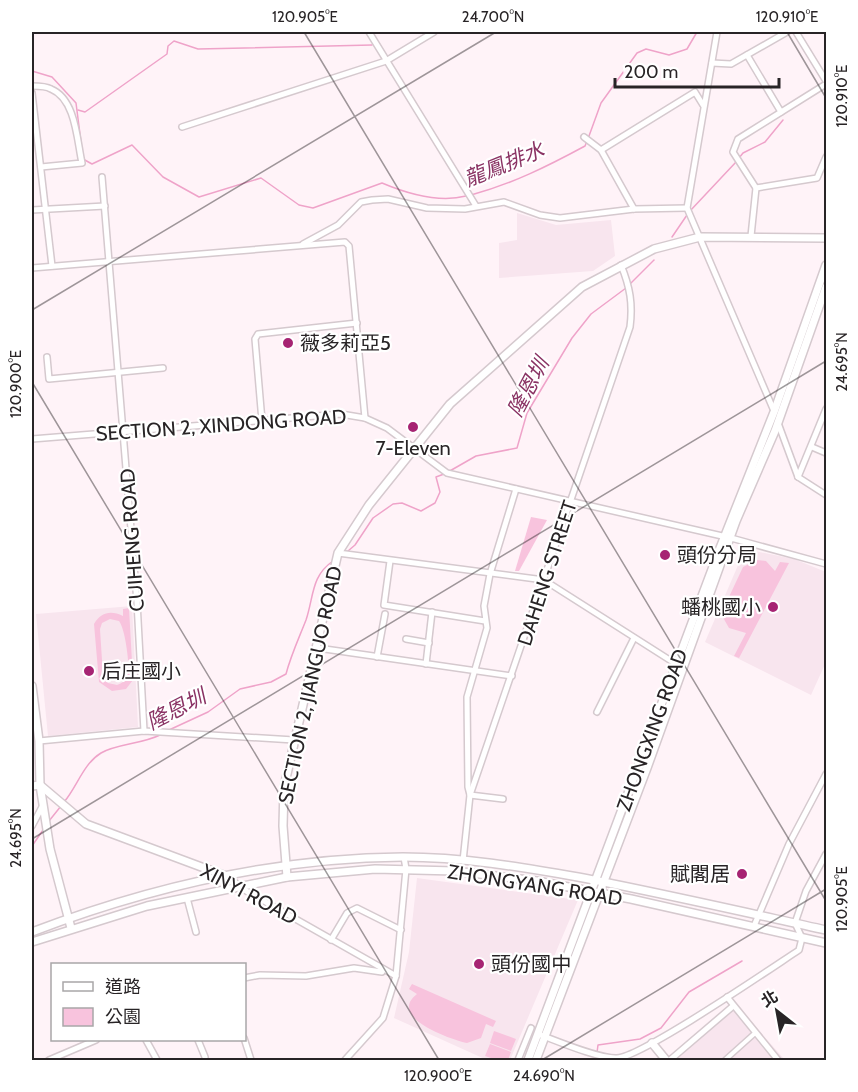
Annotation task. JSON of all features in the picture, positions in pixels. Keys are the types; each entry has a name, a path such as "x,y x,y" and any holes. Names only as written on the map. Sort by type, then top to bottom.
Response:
{"street":[{"path":"369,32 475,203"},
{"path":"182,127 387,61 434,32"},
{"path":"717,32 703,105 688,211 774,412 798,477 826,495"},
{"path":"712,63 731,64 787,32"},
{"path":"750,236 756,188 736,157 738,139 826,82 796,32"},
{"path":"747,55 781,112"},
{"path":"32,86 50,88 60,95 75,125 81,163 41,167"},
{"path":"601,150 695,92 703,105"},
{"path":"32,93 52,266"},
{"path":"585,138 601,150 634,209"},
{"path":"756,188 817,178 826,158"},
{"name":"CUIHENG ROAD","path":"102,177 144,731"},
{"path":"300,246 338,225 361,202 388,199 427,208 465,209 475,203 504,202 540,215 560,218 634,209 688,211"},
{"path":"32,210 105,206"},
{"name":"SECTION 2, JIANGUO ROAD","path":"287,877 283,826 284,787 318,648 338,553 369,505 414,446 450,404 513,346 582,287 621,265 654,249 700,237 826,238"},
{"path":"32,268 345,242 349,246 365,418"},
{"name":"DAHENG STREET","path":"463,861 470,795 630,327 632,308 629,285 621,265"},
{"name":"ZHONGXING ROAD","path":"536,1060 542,1035 595,893 595,880 625,814 826,265"},
{"name":"ZHONGXING ROAD","path":"595,893 605,882 625,814 676,664 778,423 826,287"},
{"path":"262,421 255,339 258,334 357,323"},
{"path":"47,357 49,379 163,368"},
{"path":"798,477 826,409"},
{"name":"SECTION 2, XINDONG ROAD","path":"32,440 341,414 365,418 387,428 414,446 446,473 728,537 826,564"},
{"path":"812,447 826,453"},
{"path":"503,798 470,795 467,697 487,628 485,621 490,574 516,489"},
{"path":"338,553 544,580 676,664"},
{"path":"390,561 384,605 485,621"},
{"path":"426,664 432,612"},
{"path":"377,657 385,614"},
{"path":"597,712 634,638"},
{"path":"406,639 429,643"},
{"path":"318,648 512,676"},
{"path":"32,686 39,741 40,785 48,831 71,928"},
{"path":"39,741 144,731 294,740"},
{"path":"754,926 789,844 826,774"},
{"path":"32,786 40,785"},
{"name":"XINYI ROAD","path":"40,785 86,824 223,875 241,888 396,976"},
{"path":"32,826 44,804"},
{"path":"542,1035 599,1054 620,1058 652,1043 726,997 799,950 802,938 795,923 806,891 826,854"},
{"path":"345,1060 383,1018 396,976 406,869 404,857"},
{"name":"ZHONGYANG ROAD","path":"32,932 144,894 223,875 286,866 404,857 545,870 826,930"},
{"name":"ZHONGYANG ROAD","path":"32,942 147,906 287,877 345,870 406,869 455,870 510,877 754,926 826,943"},
{"path":"187,898 196,932"},
{"path":"332,940 347,913 357,908 401,930"},
{"path":"246,978 260,975 306,976 354,968 388,973"},
{"path":"726,997 754,1034 778,1060"},
{"path":"652,1043 668,1060 732,1006"},
{"path":"518,1060 531,1028"},
{"path":"725,1060 754,1034"},
{"name":"ZHONGXING ROAD","path":"528,1060 542,1035"},
{"path":"49,1060 94,1041"},
{"path":"147,1041 157,1060"},
{"path":"198,1041 205,1057"},
{"path":"245,1041 251,1060"}],"shaded area":[{"path":"517,213 556,225 611,220 615,256 593,271 499,278 499,243 517,240"},
{"name":"蟠桃國小","path":"745,549 794,559 826,572 826,662 811,695 705,642"},
{"name":"后庄國小","path":"132,606 138,727 48,736 36,614"},
{"name":"頭份國中","path":"417,878 578,900 510,1060 487,1060 394,1018 409,952"},
{"path":"733,1001 785,1060 667,1060"}],"green space":[{"path":"531,517 547,520 519,571 515,571"},
{"path":"757,560 766,561 775,571 780,562 789,563 739,658 734,656 746,633 729,628 721,614 743,567"},
{"path":"129,608 133,680 126,689 112,691 99,682 94,624 107,613 123,616 123,609","holes":["110,619 119,621 128,655 128,675 122,683 117,685 108,683 103,676 100,629 102,623"]},
{"path":"412,984 496,1021 493,1027 486,1024 481,1038 467,1043 435,1032 415,1019 410,1011 410,1003 417,994 409,989"},
{"path":"494,1031 516,1039 511,1051 490,1043"},
{"path":"490,1044 511,1052 508,1060 497,1060 485,1056"}],"waterway":[{"name":"龍鳳排水","path":"589,136 601,103 637,53 646,49 669,55 687,49 697,32"},
{"path":"78,110 85,112 167,54 168,46 174,41 198,49 372,45"},
{"name":"龍鳳排水","path":"32,71 52,77 76,103 81,142"},
{"name":"隆恩圳","path":"739,158 743,153 765,142 783,120"},
{"name":"龍鳳排水","path":"471,195 501,186 543,167 585,146 587,141"},
{"name":"龍鳳排水","path":"83,159 92,164 132,145 163,177 199,197 261,178 299,205 313,208 382,183 402,191 434,198 466,196"},
{"name":"隆恩圳","path":"690,211 736,162"},
{"name":"隆恩圳","path":"672,237 687,215"},
{"name":"隆恩圳","path":"629,285 654,260"},
{"name":"隆恩圳","path":"448,472 476,456 517,448 527,413 572,338 591,314 626,288"},
{"name":"隆恩圳","path":"348,551 355,545 373,518 393,504 402,503 421,511 435,503 440,492 436,477 444,474"},
{"name":"隆恩圳","path":"169,730 208,712 240,689 271,682 286,674 306,620 314,587 321,573 333,561"},
{"name":"隆恩圳","path":"64,802 89,763 101,753 160,735"},
{"name":"隆恩圳","path":"49,821 61,806"},
{"name":"隆恩圳","path":"32,846 43,830"},
{"name":"隆恩圳","path":"596,1060 598,1045 640,1039 661,1028 689,992 742,961"}],"place":[{"name":"薇多莉亞5","path":"288,343"},
{"name":"7-Eleven","path":"413,427"},
{"name":"頭份分局","path":"665,555"},
{"name":"蟠桃國小","path":"773,607"},
{"name":"后庄國小","path":"89,671"},
{"name":"賦閣居","path":"742,874"},
{"name":"頭份國中","path":"479,964"}]}
